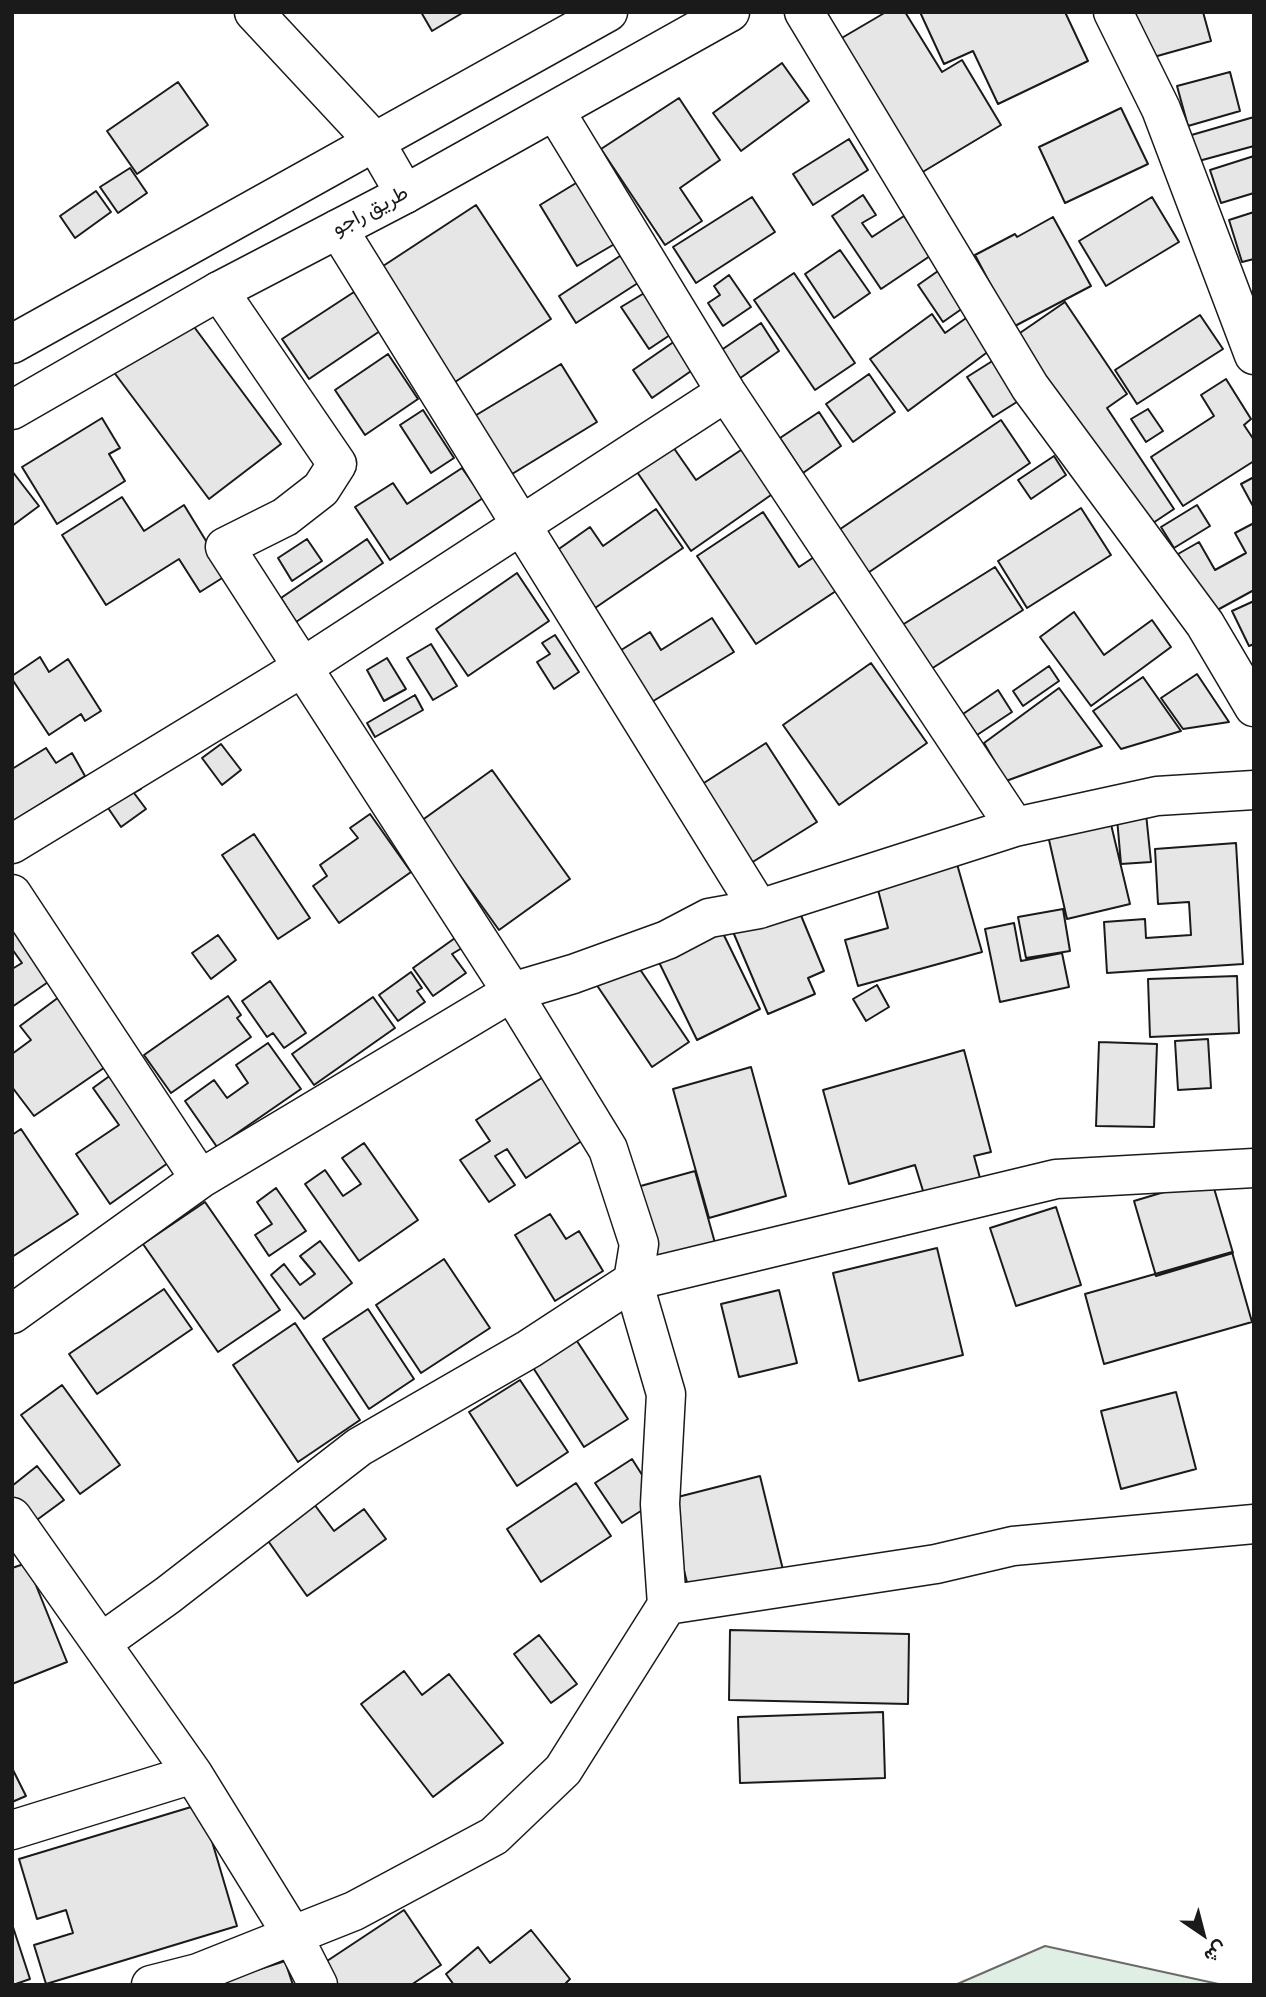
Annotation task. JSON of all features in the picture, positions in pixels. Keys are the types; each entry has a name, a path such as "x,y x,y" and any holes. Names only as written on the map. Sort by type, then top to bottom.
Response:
{"street":[{"path":"254,12 375,142 405,194"},
{"path":"12,344 608,12"},
{"name":"طريق راجو","path":"12,410 219,291 405,194 730,12"},
{"path":"804,12 1030,387 1205,624 1254,707"},
{"path":"1113,12 1161,109 1254,355"},
{"path":"555,111 726,392 1015,827"},
{"path":"338,229 759,909"},
{"path":"151,1985 198,1973 354,1911 494,1836 563,1770 667,1605 660,1504 666,1394 633,1281 639,1244 608,1149 512,992 225,547 285,517 321,489 337,464 219,291"},
{"path":"12,844 303,667 726,392"},
{"path":"12,1314 201,1179 512,992 573,974 667,940 709,918 759,909 1015,827 1157,796 1254,790"},
{"path":"12,894 201,1179"},
{"path":"101,1643 168,1595 359,1447 529,1349 633,1281 1056,1179 1254,1167"},
{"path":"12,1517 193,1774 293,1936 318,1985"},
{"path":"667,1605 936,1564 1013,1546 1254,1524"},
{"path":"12,1830 193,1774"}],"green space":[{"path":"1045,1946 1223,1985 955,1985"}],"building":[{"path":"421,12 464,12 432,31"},
{"path":"886,12 905,12 942,72 962,60 1001,125 921,173 840,39"},
{"path":"920,12 1065,12 1088,61 998,104 973,51 944,64"},
{"path":"1129,12 1203,12 1211,41 1143,60"},
{"path":"782,63 809,101 741,151 713,113"},
{"path":"1230,72 1240,111 1188,126 1177,86"},
{"path":"178,82 208,125 137,174 107,131"},
{"path":"679,98 720,160 680,188 702,221 665,245 601,149"},
{"path":"1121,108 1148,164 1065,203 1039,147"},
{"path":"1254,117 1254,146 1195,162 1188,136"},
{"path":"849,139 868,170 813,205 793,174"},
{"path":"1254,156 1254,193 1221,203 1210,170"},
{"path":"130,168 147,193 118,213 100,187"},
{"path":"581,180 618,242 577,266 540,205"},
{"path":"96,191 111,212 75,238 60,216"},
{"path":"863,195 876,215 862,223 872,237 904,216 930,256 881,289 832,216"},
{"path":"752,197 775,232 696,283 673,247"},
{"path":"1152,197 1179,242 1106,286 1079,241"},
{"path":"476,205 551,319 452,384 377,270"},
{"path":"1254,212 1254,259 1242,262 1229,220"},
{"path":"1053,217 1091,286 1013,327 975,255 1015,234 1017,237"},
{"path":"840,250 870,293 834,318 805,274"},
{"path":"623,254 641,281 576,323 559,296"},
{"path":"938,271 963,308 943,322 918,285"},
{"path":"794,273 855,363 815,390 754,300"},
{"path":"729,275 751,307 723,326 708,303 720,295 714,286"},
{"path":"354,292 380,331 309,379 282,339"},
{"path":"646,292 673,333 649,349 621,307"},
{"path":"1065,302 1127,394 1107,408 1174,509 1147,527 1017,335"},
{"path":"932,314 945,333 969,316 993,348 908,411 870,359"},
{"path":"1200,315 1223,349 1137,404 1115,370"},
{"path":"186,316 281,444 209,499 113,371"},
{"path":"761,323 779,351 736,381 717,353"},
{"path":"675,341 694,369 652,398 633,370"},
{"path":"388,354 418,399 365,435 335,390"},
{"path":"994,360 1020,400 993,417 967,377"},
{"path":"561,364 597,422 499,482 463,423"},
{"path":"869,374 895,412 853,442 826,404"},
{"path":"1226,379 1251,419 1244,425 1254,440 1254,461 1183,506 1151,457 1214,416 1201,395"},
{"path":"1148,409 1163,431 1146,442 1131,419"},
{"path":"423,410 454,458 431,473 400,425"},
{"path":"819,412 841,446 803,473 780,438"},
{"path":"102,418 120,448 109,454 125,481 57,524 22,467"},
{"path":"1001,420 1030,463 856,581 827,538"},
{"path":"671,444 696,480 750,444 781,488 691,551 635,469"},
{"path":"1054,456 1066,475 1031,499 1018,480"},
{"path":"462,468 483,498 390,560 355,507 393,483 407,504"},
{"path":"12,471 39,506 12,526"},
{"path":"1254,477 1254,508 1241,484"},
{"path":"122,497 144,531 184,505 227,575 200,592 179,559 106,605 62,535"},
{"path":"1197,505 1210,526 1174,548 1161,527"},
{"path":"1081,508 1111,555 1027,608 998,561"},
{"path":"656,509 683,548 595,608 556,551 590,527 603,546"},
{"path":"763,512 799,567 820,553 842,587 756,644 697,556"},
{"path":"1254,523 1254,590 1210,614 1178,554 1199,542 1215,570 1246,553 1235,533"},
{"path":"307,539 322,561 292,581 278,558"},
{"path":"367,539 383,563 296,622 281,598"},
{"path":"995,567 1023,610 928,671 899,627"},
{"path":"517,573 549,621 468,676 436,629"},
{"path":"1254,601 1254,644 1249,646 1232,611"},
{"path":"1074,612 1104,655 1152,620 1171,647 1091,706 1040,637"},
{"path":"712,618 734,652 650,703 618,652 650,632 661,650"},
{"path":"555,635 579,672 554,689 537,662 550,654 542,643"},
{"path":"431,644 457,686 433,700 407,658"},
{"path":"40,657 49,672 68,659 101,711 85,721 81,714 49,735 12,679 12,676"},
{"path":"387,658 406,689 384,701 367,670"},
{"path":"871,663 927,743 839,805 783,725"},
{"path":"1049,666 1059,681 1023,706 1013,691"},
{"path":"1197,674 1229,722 1183,729 1161,698"},
{"path":"1143,677 1181,731 1121,749 1093,711"},
{"path":"1059,688 1102,746 1006,781 984,743"},
{"path":"998,690 1012,712 977,735 963,714"},
{"path":"415,695 423,710 375,737 367,723"},
{"path":"766,743 817,822 743,868 693,790"},
{"path":"221,744 241,770 222,785 202,758"},
{"path":"46,748 56,763 72,753 85,776 12,822 12,769"},
{"path":"492,770 570,879 499,930 421,821"},
{"path":"133,777 141,789 134,793 146,809 121,827 102,799"},
{"path":"1145,804 1151,862 1121,864 1116,807"},
{"path":"370,814 411,872 339,923 313,886 327,876 320,865 358,838 350,828"},
{"path":"1109,816 1130,904 1067,919 1047,831"},
{"path":"254,834 310,918 278,939 222,855"},
{"path":"1236,843 1243,964 1107,973 1104,922 1145,919 1146,938 1191,935 1189,902 1158,904 1155,849"},
{"path":"957,864 982,952 858,986 845,940 888,928 877,886"},
{"path":"795,901 824,971 808,978 815,994 768,1014 731,927"},
{"path":"1063,909 1070,951 1026,958 1018,917"},
{"path":"717,921 760,1009 697,1040 654,952"},
{"path":"1014,923 1021,961 1062,953 1069,987 1000,1002 985,929"},
{"path":"12,924 51,980 12,1007 12,969 22,963 12,949"},
{"path":"218,935 236,960 211,979 192,953"},
{"path":"455,938 462,948 452,954 466,973 433,996 413,968"},
{"path":"631,956 689,1042 652,1067 594,981"},
{"path":"411,972 422,988 417,991 425,1002 398,1021 379,995"},
{"path":"1237,976 1239,1033 1150,1037 1148,979"},
{"path":"270,981 306,1033 284,1048 273,1033 267,1037 242,1001"},
{"path":"877,985 889,1007 866,1021 853,999"},
{"path":"63,994 111,1063 34,1116 12,1087 12,1054 31,1040 20,1026"},
{"path":"228,996 241,1015 237,1018 251,1037 171,1093 144,1055"},
{"path":"373,997 395,1028 314,1085 292,1054"},
{"path":"1208,1039 1211,1088 1178,1090 1175,1041"},
{"path":"1099,1042 1157,1044 1154,1127 1096,1126"},
{"path":"268,1043 301,1089 217,1147 185,1101 214,1080 227,1098 248,1083 236,1065"},
{"path":"964,1050 991,1152 974,1156 980,1178 924,1194 915,1165 849,1184 823,1090"},
{"path":"751,1067 786,1196 709,1218 673,1089"},
{"path":"115,1072 175,1158 110,1204 76,1154 119,1125 93,1088"},
{"path":"548,1074 589,1136 526,1178 507,1149 495,1156 515,1185 489,1202 460,1160 490,1141 476,1120"},
{"path":"21,1129 78,1214 12,1257 12,1135"},
{"path":"364,1143 418,1220 359,1261 305,1184 325,1170 343,1196 361,1184 342,1158"},
{"path":"695,1171 715,1243 657,1259 637,1187"},
{"path":"1211,1178 1233,1253 1156,1276 1134,1201"},
{"path":"276,1188 306,1231 269,1256 255,1235 272,1224 257,1202"},
{"path":"205,1202 280,1310 218,1352 143,1244"},
{"path":"1056,1207 1081,1285 1016,1306 990,1228"},
{"path":"550,1214 566,1239 579,1231 603,1271 555,1301 515,1235"},
{"path":"320,1241 352,1283 304,1319 271,1275 284,1264 300,1285 315,1274 300,1256"},
{"path":"937,1248 963,1355 859,1381 833,1273"},
{"path":"1232,1252 1252,1322 1104,1364 1085,1294"},
{"path":"444,1259 490,1328 421,1373 376,1305"},
{"path":"164,1289 192,1329 97,1394 69,1354"},
{"path":"779,1290 797,1363 739,1377 721,1304"},
{"path":"368,1309 414,1379 369,1409 323,1339"},
{"path":"295,1323 360,1420 298,1462 233,1365"},
{"path":"575,1338 628,1419 584,1447 532,1366"},
{"path":"520,1380 568,1452 517,1486 469,1412"},
{"path":"62,1385 120,1465 80,1494 21,1415"},
{"path":"1176,1392 1196,1469 1121,1489 1101,1411"},
{"path":"632,1459 658,1500 622,1523 595,1483"},
{"path":"37,1466 64,1500 30,1525 12,1503 12,1486"},
{"path":"760,1476 784,1574 691,1598 666,1500"},
{"path":"576,1483 611,1536 541,1582 507,1529"},
{"path":"314,1504 334,1531 364,1509 386,1539 307,1596 266,1538"},
{"path":"27,1563 67,1662 12,1684 12,1568"},
{"path":"730,1630 909,1634 908,1704 729,1700"},
{"path":"539,1635 577,1684 551,1703 514,1654"},
{"path":"404,1671 422,1695 449,1674 503,1743 433,1797 361,1704"},
{"path":"883,1712 885,1778 740,1783 738,1717"},
{"path":"12,1768 26,1796 12,1802"},
{"path":"201,1804 237,1926 46,1984 34,1945 73,1933 66,1910 37,1919 19,1859"},
{"path":"404,1910 441,1965 411,1985 338,1985 324,1963"},
{"path":"12,1924 30,1979 13,1985 12,1985"},
{"path":"531,1930 570,1979 564,1985 454,1985 446,1974 478,1947 490,1963"},
{"path":"285,1961 293,1985 217,1985 217,1983"}]}
